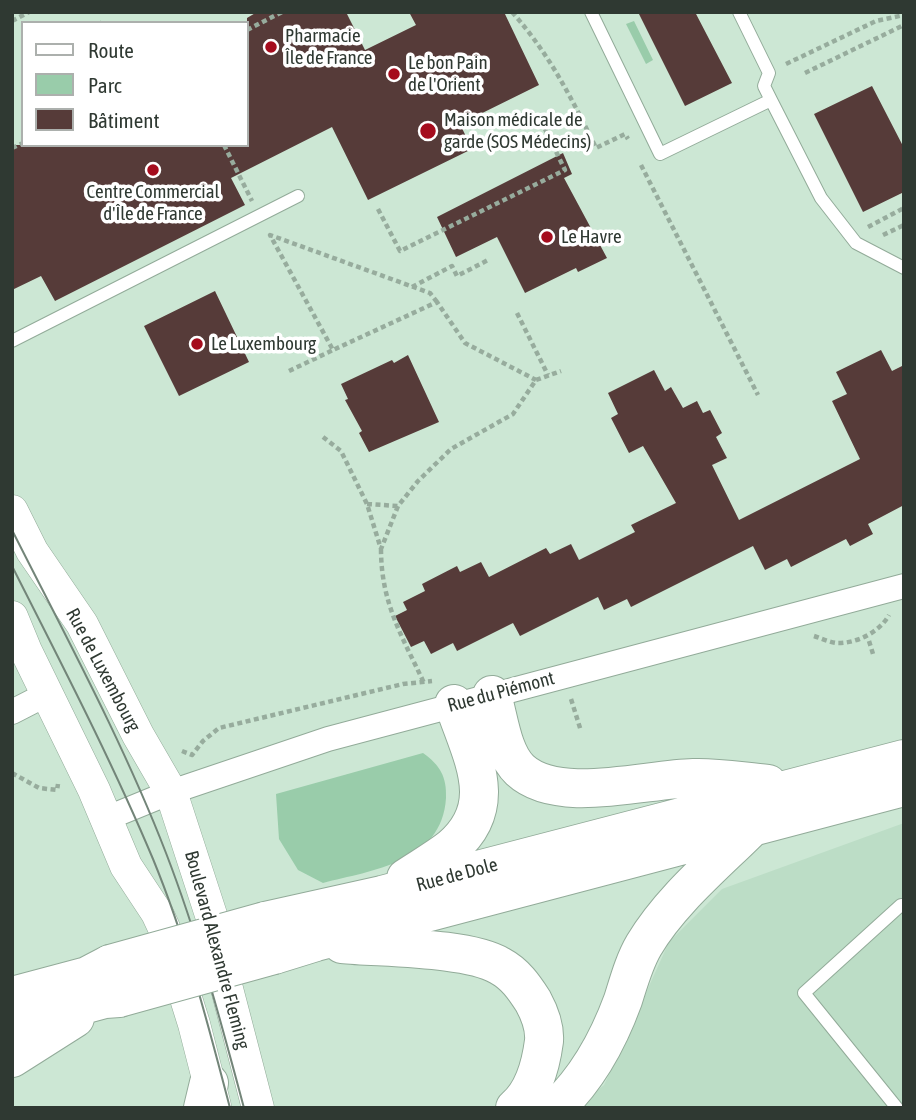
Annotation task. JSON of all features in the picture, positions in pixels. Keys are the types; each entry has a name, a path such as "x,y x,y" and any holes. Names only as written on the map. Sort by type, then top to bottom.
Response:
{"main road":[{"path":"382,895 452,847 476,816 481,794 477,772 438,689"},
{"path":"492,695 507,749 517,768 532,780 548,786 576,789 694,777 795,787"},
{"name":"Rue de Dole","path":"12,1024 105,984 270,938 382,895 904,759"},
{"name":"Rue de Dole","path":"270,938 316,942 904,787"},
{"path":"556,1108 587,1073 607,1040 633,967 653,931 671,907 752,827"},
{"path":"316,942 475,957 501,966 523,984 537,1007 545,1033 542,1058 533,1084 515,1108"},
{"path":"12,981 105,984"},
{"path":"12,1058 105,984"},
{"name":"Rue de Dole","path":"12,996 105,984"}],"street":[{"name":"Rue de Luxembourg","path":"12,512 32,551 82,624 138,735 172,792"},
{"name":"Rue du Piémont","path":"106,819 172,792 328,739 438,689 492,695 901,597"},
{"path":"12,617 126,866 158,913 194,1024 209,1100"},
{"path":"12,712 47,694"},
{"name":"Boulevard Alexandre Fleming","path":"172,792 212,918 226,985 263,1102"}],"lane":[{"path":"591,12 660,154 771,100"},
{"path":"739,12 769,73 764,86 821,198 856,243 904,268"},
{"path":"12,341 298,196"},
{"path":"897,1108 804,993 904,905"}],"path":[{"path":"12,20 29,12"},
{"path":"248,29 282,12"},
{"path":"512,12 539,43 567,89 596,148 625,134 632,148"},
{"path":"769,73 876,20 904,15"},
{"path":"805,73 904,25"},
{"path":"378,209 400,251 553,176 565,170 544,127"},
{"path":"225,147 239,175"},
{"path":"639,159 758,396"},
{"path":"866,228 904,208"},
{"path":"878,238 904,225"},
{"path":"333,350 270,236 430,293 465,343 536,380"},
{"path":"412,287 452,266 457,276 490,259"},
{"path":"289,371 437,302"},
{"path":"517,313 548,375"},
{"path":"381,549 398,506 418,481 451,449 513,414 536,380 561,371"},
{"path":"323,437 341,451 367,504 381,549 381,568 388,606 438,689"},
{"path":"367,504 398,506"},
{"path":"836,643 868,636 884,624 901,597"},
{"path":"869,641 873,654"},
{"path":"192,755 203,741 219,728 403,684 438,689"},
{"path":"580,692 570,695 581,732"},
{"path":"12,773 39,788 57,790 58,780"}],"shaded area":[{"path":"904,823 904,1108 575,1108 604,1085 669,942 722,889"}],"green space":[{"path":"634,21 653,60 646,64 626,24"},
{"path":"423,753 434,762 445,784 446,798 442,820 432,837 401,860 382,868 323,883 298,870 279,839 276,794"}],"building":[{"path":"257,12 346,12 365,50 416,25 409,12 504,12 539,85 460,124 472,149 368,200 332,127 231,178 245,205 55,301 41,276 12,290 12,145 248,147 247,18"},
{"path":"638,12 695,12 732,83 685,106"},
{"path":"872,86 904,148 904,192 863,212 814,114"},
{"path":"563,153 572,174 564,178 607,258 578,272 576,268 525,293 497,237 456,257 437,217"},
{"name":"Le Luxembourg","path":"215,291 249,362 179,396 144,326"},
{"path":"881,350 892,371 904,365 904,505 868,524 873,534 850,546 846,539 791,567 787,559 765,570 753,546 631,607 627,599 604,610 598,597 520,636 513,623 457,651 453,643 431,654 424,641 411,647 395,616 407,610 403,602 425,591 422,584 457,566 460,572 481,562 489,577 546,548 550,554 571,544 579,560 635,532 631,525 676,503 643,446 629,453 611,418 618,414 608,393 654,370 665,391 671,387 683,408 697,401 703,413 710,410 722,433 716,437 727,458 712,465 739,520 860,459 832,401 847,394 836,372"},
{"path":"408,355 439,422 369,452 359,433 362,431 345,400 348,399 341,384"}],"tram line":[{"path":"12,530 113,730 166,853 199,947 244,1108"},
{"path":"12,566 103,748 153,859 186,951 230,1108"}],"place":[{"name":"Pharmacie Île de France","path":"271,47"},
{"name":"Le bon Pain de l'Orient","path":"394,74"},
{"name":"Maison médicale de garde (SOS Médecins)","path":"428,131"},
{"name":"Centre Commercial d'Île de France","path":"153,170"},
{"name":"Le Havre","path":"547,237"},
{"name":"Le Luxembourg","path":"197,344"}]}
